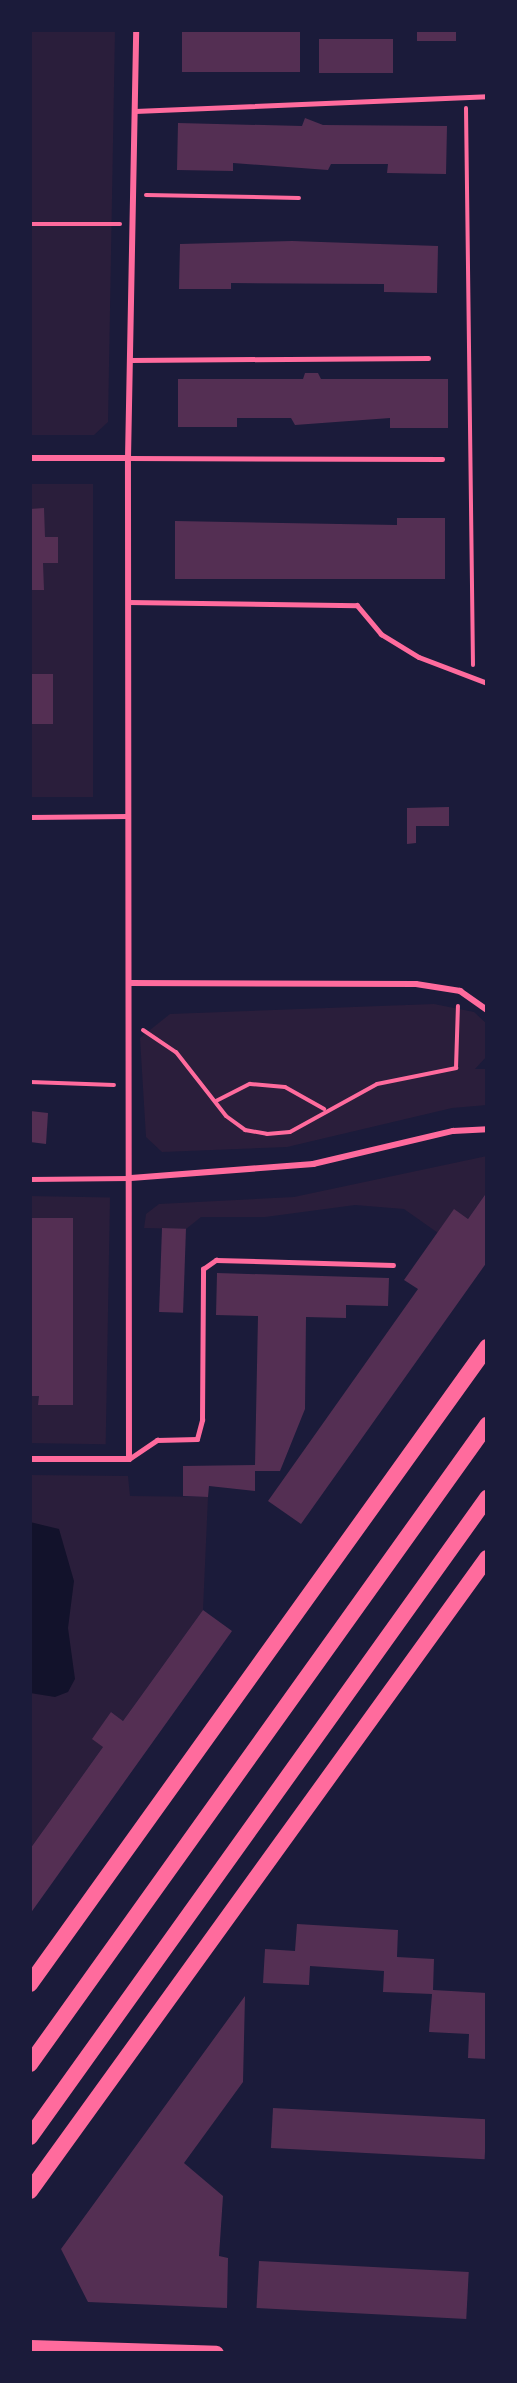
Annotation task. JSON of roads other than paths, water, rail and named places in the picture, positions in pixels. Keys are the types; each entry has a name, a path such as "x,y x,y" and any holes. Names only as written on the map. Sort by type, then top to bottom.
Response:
{"highway":[{"path":"30,1984 487,1347"},
{"path":"30,2064 487,1425"},
{"path":"30,2137 487,1498"},
{"path":"30,2190 487,1558"}],"main road":[{"path":"30,2347 216,2353"}],"street":[{"path":"30,1459 129,1459 131,1178 127,816 128,458 136,30"},
{"path":"30,458 128,458"},
{"path":"30,817 127,816"},
{"path":"129,983 416,984 460,991 487,1010"},
{"path":"131,1178 313,1164 453,1131 487,1129"}],"lane":[{"path":"135,111 465,99 487,96"},
{"path":"130,360 428,358"},
{"path":"128,458 442,459"},
{"path":"128,603 357,605 381,634 419,657 487,683"},
{"path":"30,1179 131,1178"},
{"path":"129,1459 157,1440 197,1439 202,1420 203,1269 216,1260 393,1265"}]}
